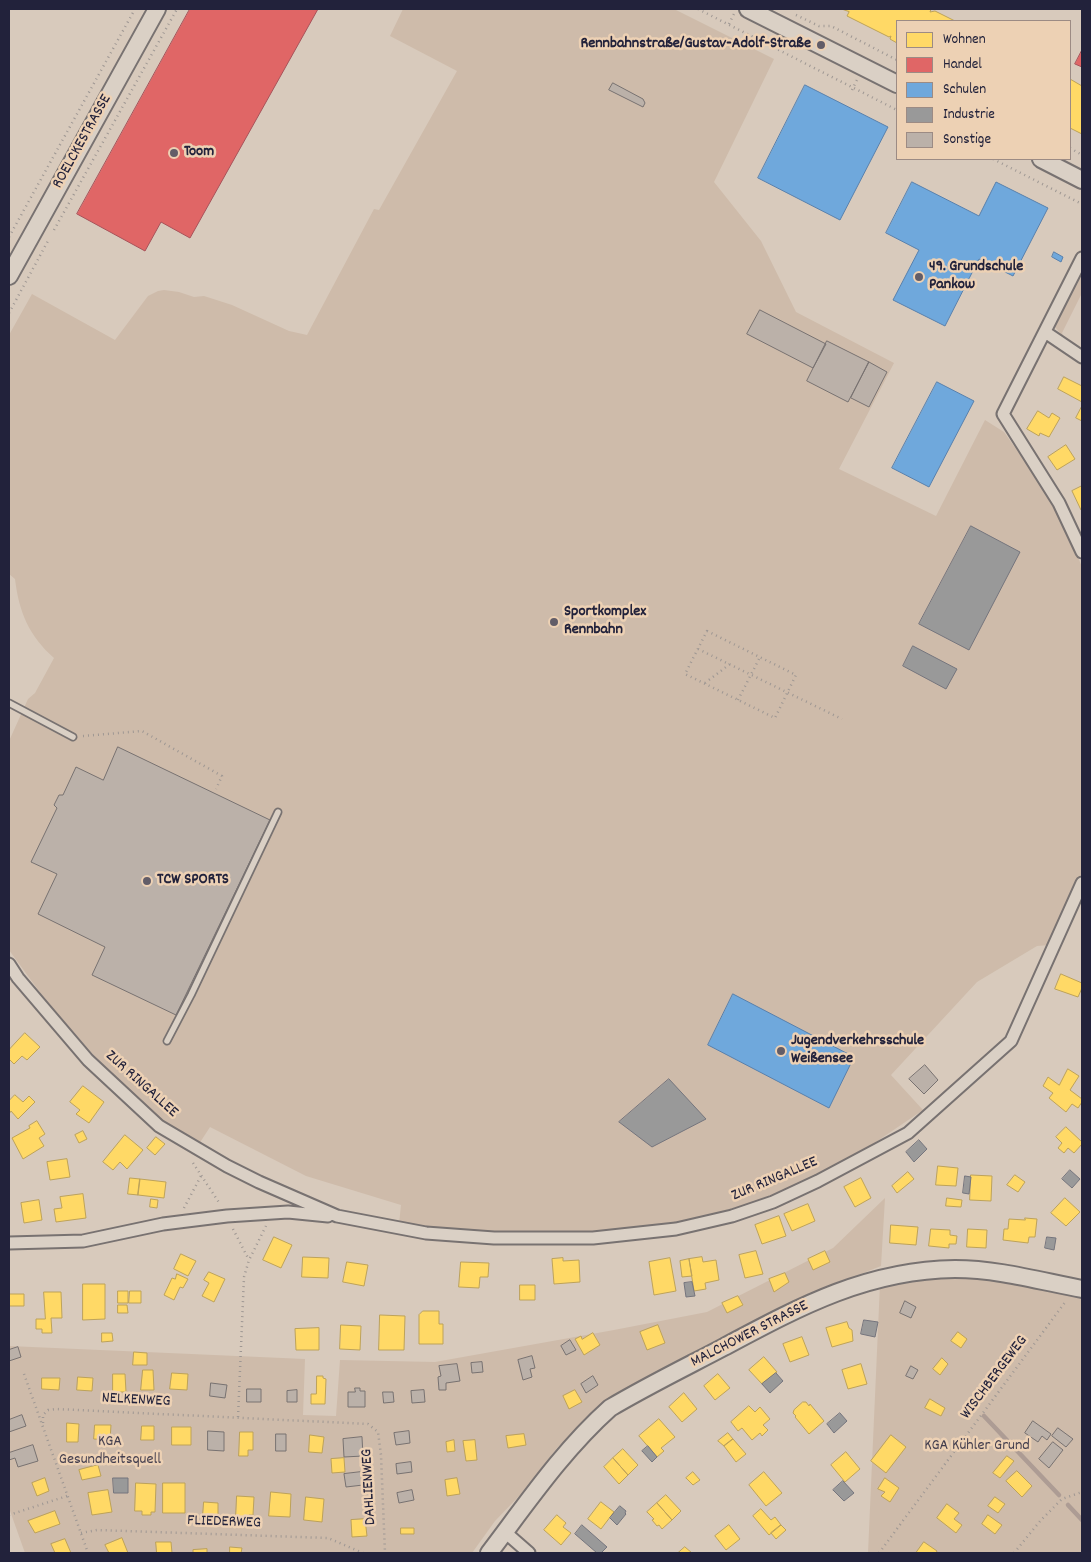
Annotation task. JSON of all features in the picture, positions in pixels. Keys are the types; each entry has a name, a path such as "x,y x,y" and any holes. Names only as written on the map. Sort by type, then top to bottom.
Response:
{"street":[{"name":"ROELCKESTRASSE","path":"9,276 13,259 157,9"},
{"path":"756,10 896,83"},
{"path":"1043,160 1082,180"},
{"path":"1082,258 1003,414 1059,503 1082,552"},
{"path":"1045,332 1082,356"},
{"name":"ZUR RINGALLEE","path":"9,1243 83,1241 177,1223 227,1216 288,1212 337,1216 426,1233 494,1238 593,1238 676,1230 732,1216 773,1202 818,1181 908,1133 1012,1041 1082,883"},
{"name":"ZUR RINGALLEE","path":"9,964 18,978 88,1060 159,1126 243,1174 337,1216"},
{"name":"MALCHOWER STRASSE","path":"489,1553 589,1427 610,1408 791,1312 856,1285 912,1272 955,1269 996,1271 1077,1288"},
{"path":"505,1532 529,1553"}],"lane":[{"path":"9,703 74,737"},
{"path":"167,1041 278,812"}],"path":[{"path":"9,237 135,9"},
{"path":"54,230 177,9"},
{"path":"698,9 896,110"},
{"path":"800,16 819,26 831,26 896,59"},
{"path":"728,24 732,17"},
{"path":"765,43 768,37"},
{"path":"853,89 857,80"},
{"path":"1071,149 1082,155"},
{"path":"995,160 1082,204"},
{"path":"9,312 49,239"},
{"path":"707,631 796,675 775,718 685,674 698,649 707,631"},
{"path":"698,649 842,719"},
{"path":"738,700 760,657"},
{"path":"705,683 730,664"},
{"path":"74,737 142,731 222,776 216,789"},
{"path":"189,1157 202,1174 227,1216 249,1260"},
{"path":"177,1223 202,1174"},
{"path":"238,1417 244,1277 249,1260 272,1213"},
{"name":"WISCHBERGEWEG","path":"879,1553 1077,1288"},
{"path":"24,1374 88,1553"},
{"name":"NELKENWEG","path":"43,1423 43,1415 48,1410 56,1408 368,1424"},
{"name":"DAHLIENWEG","path":"368,1424 378,1432 381,1455 385,1553"},
{"path":"1014,1553 1062,1498 1082,1492"},
{"path":"9,1515 67,1496"},
{"name":"FLIEDERWEG","path":"81,1533 96,1530 328,1538 363,1553"}],"green space":[{"name":"Sportkomplex Rennbahn","path":"403,9 674,9 774,59 714,182 761,241 796,312 894,363 839,469 936,516 985,420 1004,432 1043,487 1068,533 1082,567 1082,872 1049,945 1037,946 977,982 891,1075 923,1110 867,1148 825,1173 756,1201 670,1225 587,1235 463,1232 399,1224 401,1205 306,1176 210,1127 199,1144 169,1126 107,1070 47,1002 9,950 9,741 28,699 35,693 54,658 38,641 27,623 19,602 15,579 9,574 9,335 32,294 115,340 148,296 164,290 194,297 204,296 232,305 289,331 307,335 374,209 379,210 457,71 390,36"},
{"path":"1082,275 1082,293 1062,333 1064,338 1055,327"},
{"name":"KGA Gesundheitsquell","path":"885,1198 881,1266 808,1295 636,1386 592,1414 557,1448 521,1494 495,1521 472,1553 25,1553 9,1508 9,1346 305,1359 303,1415 336,1416 340,1360 435,1362 707,1312 833,1248"},
{"name":"KGA Kühler Grund","path":"954,1275 998,1278 1082,1296 1082,1553 868,1553 880,1284"}],"building: Wohnen":[{"path":"842,9 931,9 930,12 935,11 953,20 896,20 896,42 890,39 891,36 889,37 847,16 849,12"},
{"path":"1071,80 1082,86 1082,134 1071,128"},
{"path":"1064,377 1082,386 1082,402 1058,389"},
{"path":"1082,406 1082,421 1076,418"},
{"path":"1038,411 1049,418 1052,413 1060,418 1049,437 1040,433 1039,436 1027,429"},
{"path":"1066,445 1075,459 1057,470 1048,457"},
{"path":"1082,486 1082,509 1081,510 1072,491"},
{"path":"1061,974 1082,983 1078,997 1055,989"},
{"path":"25,1033 40,1047 27,1060 22,1056 14,1064 9,1059 9,1050"},
{"path":"1068,1069 1079,1076 1070,1090 1082,1099 1082,1102 1078,1108 1072,1104 1066,1112 1049,1098 1053,1093 1043,1086 1048,1077 1059,1085"},
{"path":"83,1086 104,1102 89,1123 76,1114 80,1110 70,1102"},
{"path":"15,1095 23,1102 29,1096 35,1102 18,1119 11,1111 9,1114 9,1101"},
{"path":"37,1121 45,1134 39,1138 44,1146 23,1159 12,1138 30,1128 29,1126"},
{"path":"1066,1127 1082,1142 1074,1153 1068,1148 1064,1153 1058,1148 1062,1143 1056,1137"},
{"path":"83,1131 87,1139 79,1143 75,1135"},
{"path":"125,1135 143,1150 127,1169 120,1162 113,1170 103,1162"},
{"path":"156,1137 165,1144 155,1155 147,1148"},
{"path":"67,1159 70,1177 50,1180 47,1162"},
{"path":"938,1166 958,1168 956,1186 936,1185"},
{"path":"908,1172 914,1179 897,1193 892,1186"},
{"path":"971,1175 992,1176 991,1201 970,1200"},
{"path":"1015,1175 1025,1182 1018,1192 1007,1185"},
{"path":"130,1178 140,1179 138,1195 128,1194"},
{"path":"861,1178 871,1198 855,1207 844,1187"},
{"path":"140,1179 166,1182 164,1198 138,1195"},
{"path":"83,1194 86,1218 56,1222 54,1209 62,1208 60,1197"},
{"path":"947,1198 962,1200 961,1207 946,1206"},
{"path":"1065,1198 1080,1212 1066,1226 1051,1213"},
{"path":"151,1199 158,1200 157,1208 150,1207"},
{"path":"39,1200 42,1220 24,1223 21,1203"},
{"path":"808,1204 815,1221 792,1231 784,1214"},
{"path":"779,1216 786,1236 762,1244 755,1225"},
{"path":"1025,1218 1037,1219 1035,1237 1029,1237 1028,1243 1003,1240 1004,1229 1008,1229 1009,1219 1025,1220"},
{"path":"891,1225 918,1227 916,1245 890,1243"},
{"path":"931,1229 950,1230 950,1235 957,1236 956,1244 949,1244 949,1248 929,1246"},
{"path":"968,1229 987,1230 986,1248 967,1247"},
{"path":"274,1237 292,1245 281,1268 263,1260"},
{"path":"756,1251 763,1274 745,1278 739,1255"},
{"path":"825,1251 830,1262 813,1270 808,1259"},
{"path":"181,1254 196,1261 188,1276 174,1269"},
{"path":"303,1257 329,1258 328,1278 302,1277"},
{"path":"702,1257 703,1262 716,1260 719,1280 705,1283 706,1289 694,1291 689,1259"},
{"path":"563,1258 563,1261 579,1260 580,1282 554,1284 552,1259"},
{"path":"670,1258 676,1291 654,1295 649,1262"},
{"path":"689,1259 692,1276 682,1277 680,1261"},
{"path":"347,1262 368,1265 364,1286 343,1282"},
{"path":"461,1262 489,1263 488,1277 480,1277 479,1288 459,1287"},
{"path":"209,1272 225,1279 214,1302 202,1296 209,1283 204,1280"},
{"path":"785,1273 789,1282 774,1292 769,1279"},
{"path":"177,1274 188,1279 183,1288 180,1287 174,1300 164,1295 172,1278 175,1279"},
{"path":"83,1284 105,1284 105,1319 83,1320"},
{"path":"520,1285 535,1285 535,1300 520,1300"},
{"path":"118,1291 128,1291 128,1303 118,1303"},
{"path":"130,1291 141,1291 141,1303 129,1303"},
{"path":"44,1292 61,1292 62,1318 51,1318 52,1333 42,1333 42,1329 36,1329 36,1319 45,1319"},
{"path":"9,1294 24,1294 24,1306 9,1306"},
{"path":"738,1296 743,1305 727,1313 722,1303"},
{"path":"118,1305 127,1305 128,1313 118,1313"},
{"path":"423,1311 439,1311 439,1324 443,1324 443,1344 419,1344 419,1315"},
{"path":"380,1315 405,1316 404,1350 379,1350"},
{"path":"847,1322 852,1330 853,1341 832,1347 826,1328"},
{"path":"341,1325 361,1326 360,1350 340,1349"},
{"path":"658,1325 665,1343 647,1350 640,1332"},
{"path":"319,1328 319,1350 296,1350 295,1329"},
{"path":"958,1332 967,1339 961,1348 951,1341"},
{"path":"102,1333 112,1333 113,1341 102,1342"},
{"path":"593,1333 600,1345 584,1355 575,1339 581,1336 582,1339"},
{"path":"802,1337 809,1355 790,1362 783,1344"},
{"path":"134,1352 147,1353 147,1365 133,1365"},
{"path":"764,1357 777,1372 762,1384 749,1370"},
{"path":"942,1358 948,1364 940,1375 933,1369"},
{"path":"861,1364 867,1384 848,1389 842,1370"},
{"path":"143,1370 153,1370 154,1390 141,1390"},
{"path":"172,1373 188,1374 187,1390 170,1389"},
{"path":"113,1374 125,1374 126,1392 113,1392"},
{"path":"718,1374 730,1388 715,1400 704,1386"},
{"path":"317,1376 323,1376 326,1379 325,1404 311,1404 311,1394 316,1394"},
{"path":"78,1377 93,1378 92,1391 77,1390"},
{"path":"42,1378 60,1378 59,1390 42,1389"},
{"path":"575,1390 582,1402 569,1409 563,1396"},
{"path":"684,1393 697,1409 682,1422 669,1407"},
{"path":"930,1399 945,1408 941,1416 925,1408"},
{"path":"803,1402 806,1402 809,1406 810,1404 824,1421 809,1434 793,1413"},
{"path":"749,1406 755,1412 760,1407 770,1419 763,1425 768,1430 762,1436 760,1433 752,1440 742,1428 738,1431 731,1422"},
{"path":"659,1419 675,1437 661,1448 664,1451 657,1457 639,1436"},
{"path":"67,1423 79,1424 78,1442 67,1442"},
{"path":"95,1425 111,1425 110,1440 94,1439"},
{"path":"142,1426 154,1426 154,1440 141,1440"},
{"path":"172,1427 191,1427 191,1445 172,1445"},
{"path":"240,1432 253,1432 253,1450 248,1450 248,1456 239,1456"},
{"path":"728,1433 733,1439 724,1446 718,1441"},
{"path":"524,1434 526,1445 508,1448 506,1436"},
{"path":"310,1435 324,1437 322,1453 309,1452"},
{"path":"891,1435 906,1447 886,1473 871,1461"},
{"path":"733,1439 746,1454 736,1462 724,1446"},
{"path":"454,1440 455,1451 447,1452 446,1442"},
{"path":"475,1440 477,1460 466,1461 463,1441"},
{"path":"623,1449 638,1465 628,1475 613,1458"},
{"path":"846,1452 860,1469 845,1482 831,1465"},
{"path":"1007,1456 1014,1461 1000,1478 993,1473"},
{"path":"344,1458 345,1472 332,1473 331,1459"},
{"path":"613,1458 628,1475 619,1484 604,1467"},
{"path":"98,1465 101,1476 82,1480 79,1470"},
{"path":"1017,1471 1032,1486 1022,1497 1006,1481"},
{"path":"693,1472 700,1480 693,1485 686,1478"},
{"path":"764,1472 782,1493 766,1506 749,1485"},
{"path":"45,1478 49,1491 37,1496 32,1483"},
{"path":"457,1478 460,1494 447,1496 445,1480"},
{"path":"885,1478 899,1488 890,1502 881,1496 885,1492 878,1489"},
{"path":"136,1483 156,1484 155,1512 151,1512 151,1515 142,1515 142,1511 135,1511"},
{"path":"163,1483 185,1483 185,1513 163,1513"},
{"path":"108,1490 112,1512 92,1515 88,1493"},
{"path":"271,1492 291,1494 290,1517 269,1516"},
{"path":"666,1495 681,1511 672,1520 657,1503"},
{"path":"237,1496 254,1497 253,1515 249,1515 249,1520 240,1519 240,1516 236,1516"},
{"path":"306,1497 324,1499 322,1522 304,1520"},
{"path":"995,1497 1005,1504 998,1513 988,1506"},
{"path":"204,1502 218,1503 218,1515 203,1515"},
{"path":"601,1502 614,1512 601,1529 588,1519"},
{"path":"657,1503 672,1520 662,1529 659,1525 657,1526 652,1520 654,1519 647,1512"},
{"path":"947,1504 959,1513 954,1519 962,1525 956,1533 937,1518"},
{"path":"761,1509 771,1520 775,1517 781,1525 769,1535 753,1516"},
{"path":"55,1511 60,1524 35,1533 28,1521"},
{"path":"557,1515 566,1523 563,1527 571,1533 561,1545 544,1530"},
{"path":"988,1515 1002,1525 995,1534 982,1524"},
{"path":"365,1519 367,1536 352,1537 351,1520"},
{"path":"729,1525 740,1539 726,1550 715,1536"},
{"path":"781,1525 786,1530 776,1539 771,1533"},
{"path":"401,1528 414,1528 414,1534 401,1534"},
{"path":"122,1538 128,1553 109,1553 105,1545"},
{"path":"65,1539 71,1553 55,1553 51,1544"},
{"path":"156,1542 171,1542 172,1553 157,1553"},
{"path":"924,1542 937,1551 936,1553 916,1553"},
{"path":"230,1547 242,1548 241,1553 230,1553"},
{"path":"685,1547 692,1553 678,1553"},
{"path":"207,1549 207,1553 193,1553 193,1550"}],"building: Handel":[{"name":"Toom","path":"190,9 318,9 190,238 161,222 145,251 77,214"},
{"path":"1082,50 1082,67 1075,64"}],"building: Schulen":[{"path":"805,85 888,127 840,220 758,178"},
{"path":"912,182 979,216 996,182 1048,208 1013,276 979,259 945,326 893,300 919,250 886,233"},
{"path":"1054,252 1063,257 1061,262 1052,257"},
{"path":"937,382 974,401 929,487 892,468"},
{"name":"Jugendverkehrsschule Weißensee","path":"733,994 854,1057 829,1108 708,1045"}],"building: Industrie":[{"path":"971,526 1020,552 969,650 919,624"},
{"path":"913,646 957,669 946,689 903,666"},
{"path":"669,1079 706,1119 652,1147 619,1122"},
{"path":"919,1140 927,1149 914,1162 906,1152"},
{"path":"1070,1170 1080,1179 1072,1188 1062,1179"},
{"path":"965,1176 971,1177 969,1194 963,1193"},
{"path":"1047,1237 1056,1238 1054,1250 1045,1248"},
{"path":"692,1282 695,1296 686,1297 684,1283"},
{"path":"864,1320 878,1322 875,1337 861,1334"},
{"path":"776,1373 783,1381 770,1393 762,1384"},
{"path":"840,1413 847,1421 834,1433 827,1424"},
{"path":"648,1446 657,1457 652,1462 642,1451"},
{"path":"113,1478 128,1478 128,1493 114,1493"},
{"path":"843,1481 854,1493 844,1501 833,1490"},
{"path":"620,1506 626,1511 626,1514 617,1525 610,1518"},
{"path":"582,1525 607,1547 601,1553 597,1553 575,1534"}],"building: Sonstige":[{"path":"613,83 643,99 645,103 643,107 609,90"},
{"path":"760,310 826,344 813,368 747,334"},
{"path":"827,341 869,362 848,402 807,381"},
{"path":"869,362 887,372 869,407 851,398"},
{"name":"TCW SPORTS","path":"118,747 270,820 176,1015 92,975 105,947 38,914 57,874 31,862 57,808 54,805 59,795 63,795 76,767 103,780"},
{"path":"925,1065 938,1080 924,1094 909,1079"},
{"path":"905,1301 916,1307 911,1318 900,1313"},
{"path":"570,1340 576,1350 566,1355 561,1346"},
{"path":"18,1347 21,1357 9,1361 9,1350"},
{"path":"532,1356 535,1368 530,1369 532,1377 523,1380 518,1360"},
{"path":"482,1362 483,1372 472,1373 471,1363"},
{"path":"457,1364 460,1381 446,1383 446,1390 439,1390 438,1377 441,1376 439,1366"},
{"path":"911,1366 918,1370 913,1379 906,1376"},
{"path":"593,1376 598,1385 586,1393 581,1384"},
{"path":"211,1383 227,1385 225,1398 210,1396"},
{"path":"355,1388 365,1391 365,1407 348,1407 348,1392 355,1392"},
{"path":"247,1389 261,1389 261,1402 247,1402"},
{"path":"297,1390 297,1402 287,1402 287,1391"},
{"path":"424,1390 425,1402 412,1403 411,1391"},
{"path":"383,1392 393,1392 394,1402 384,1403"},
{"path":"22,1415 26,1426 9,1432 9,1420"},
{"path":"1033,1421 1051,1434 1047,1440 1042,1436 1038,1442 1025,1433"},
{"path":"1058,1428 1073,1439 1066,1447 1052,1436"},
{"path":"208,1431 224,1432 224,1451 208,1450"},
{"path":"409,1431 410,1443 396,1445 394,1433"},
{"path":"276,1434 286,1434 286,1451 276,1451"},
{"path":"362,1437 363,1456 344,1457 343,1439"},
{"path":"1053,1442 1063,1450 1049,1468 1039,1459"},
{"path":"33,1445 38,1461 18,1467 15,1458 9,1460 9,1453"},
{"path":"411,1462 412,1472 397,1474 396,1464"},
{"path":"361,1472 363,1485 346,1487 344,1474"},
{"path":"412,1490 414,1500 399,1503 397,1493"}],"waterway":[{"path":"984,1416 1059,1495"},
{"path":"1068,1505 1082,1520"}],"place":[{"name":"Rennbahnstraße/Gustav-Adolf-Straße","path":"821,45"},
{"name":"Toom","path":"174,153"},
{"name":"49. Grundschule Pankow","path":"919,277"},
{"name":"Sportkomplex Rennbahn","path":"554,622"},
{"name":"TCW SPORTS","path":"147,881"},
{"name":"Jugendverkehrsschule Weißensee","path":"781,1051"}]}
